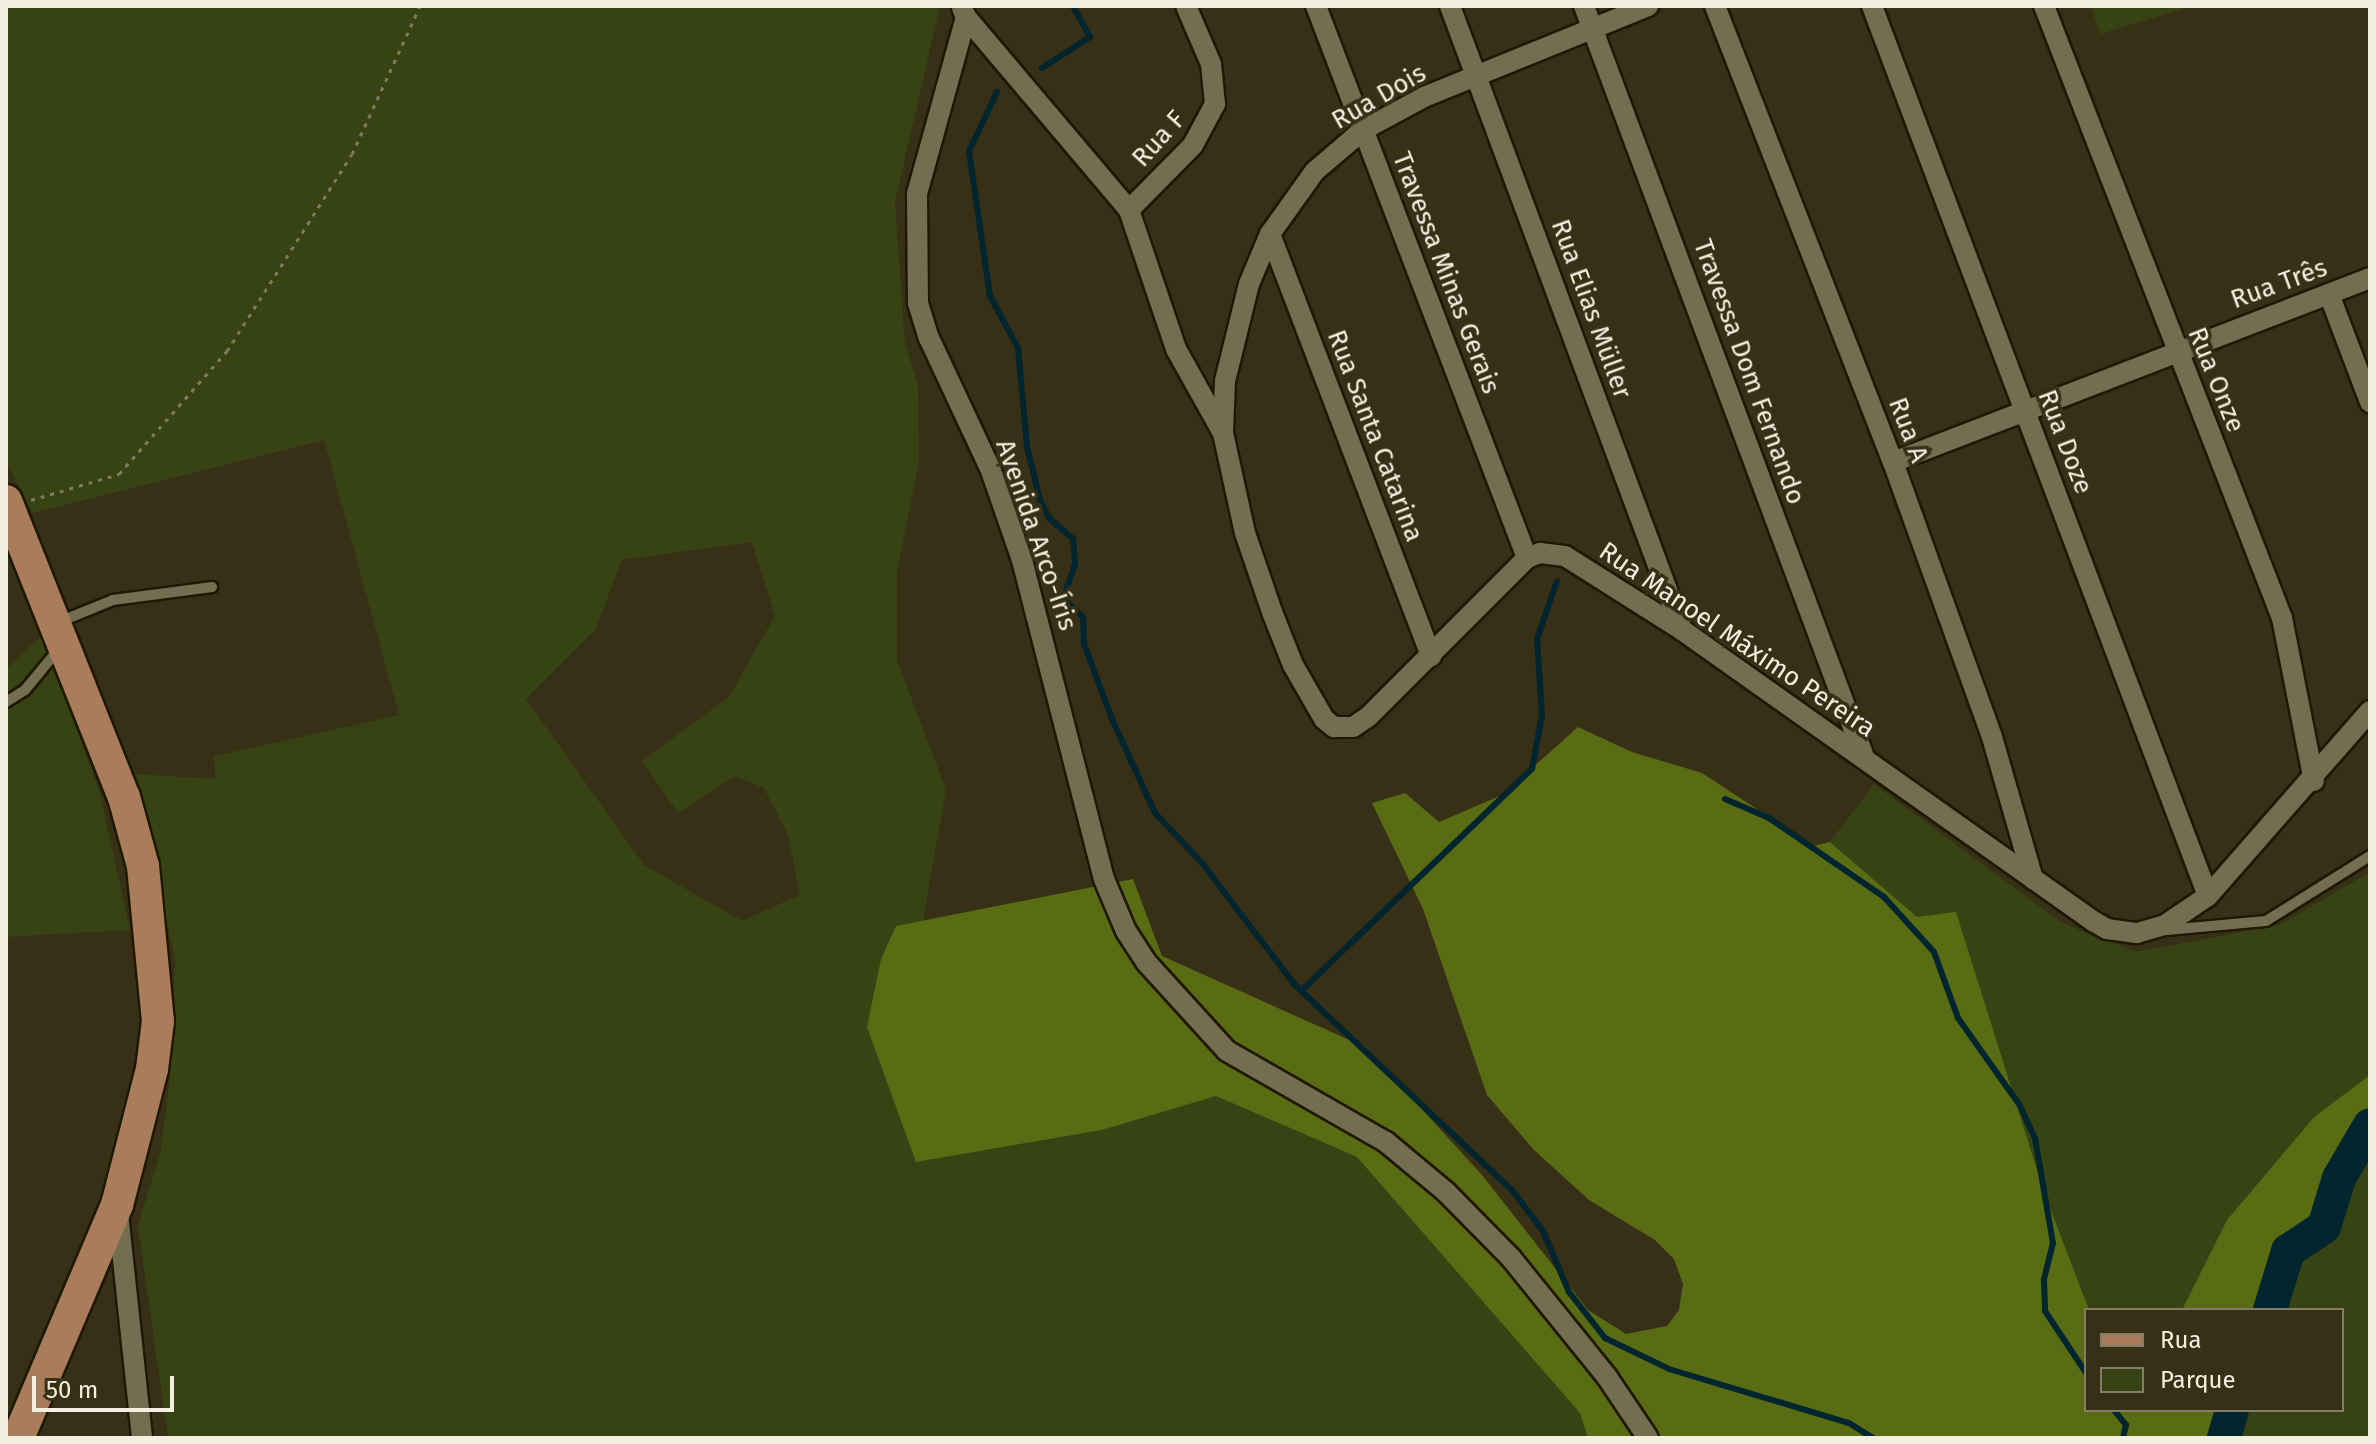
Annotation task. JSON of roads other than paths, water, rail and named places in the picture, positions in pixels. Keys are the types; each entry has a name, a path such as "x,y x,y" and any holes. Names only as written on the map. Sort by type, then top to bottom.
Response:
{"main road":[{"path":"7,504 124,797 143,866 156,963 158,1021 152,1069 117,1205 18,1438"}],"street":[{"name":"Rua F","path":"1129,210 1193,145 1215,104 1211,64 1186,6"},
{"name":"Travessa Minas Gerais","path":"1316,6 1527,558"},
{"name":"Rua Elias Müller","path":"1450,6 1682,630"},
{"name":"Travessa Dom Fernando","path":"1584,6 1864,757"},
{"name":"Rua Dois","path":"1223,433 1225,381 1249,284 1270,234 1294,193 1363,130 1476,75 1648,6"},
{"name":"Rua A","path":"1715,6 1893,462 1992,737 2033,879"},
{"name":"Rua Doze","path":"1872,6 2208,896"},
{"name":"Rua Onze","path":"2044,6 2175,350 2282,618 2314,781"},
{"path":"964,12 1129,210 1176,349 1223,433 1245,533 1272,612 1293,665 1324,719 1342,730 1353,727 1431,656 1527,558"},
{"name":"Avenida Arco-Íris","path":"964,12 917,194 914,228 922,320 990,468 1022,560 1104,879 1126,931 1146,962 1227,1051 1386,1142 1446,1192 1511,1258 1607,1377 1648,1438"},
{"name":"Rua Santa Catarina","path":"1270,234 1431,656"},
{"name":"Rua Três","path":"1893,462 2175,350 2370,278"},
{"path":"2329,294 2370,402"},
{"name":"Rua Manoel Máximo Pereira","path":"1527,558 1540,553 1565,556 1682,630 2107,929 2137,933"},
{"path":"2137,933 2165,925 2208,896 2314,781 2370,711"},
{"path":"117,1205 142,1438"}],"lane":[{"path":"6,702 25,690 61,633 113,600 212,587"},
{"path":"2137,933 2266,921 2370,856"}],"waterway":[{"path":"1042,68 1090,37 1073,6"},
{"path":"997,92 969,151 990,296 1018,348 1027,447 1040,500 1049,518 1073,539 1075,564 1063,598 1083,617 1084,644 1112,719 1155,813 1202,863 1295,985 1512,1190 1543,1231 1569,1292 1605,1338 1669,1369 1849,1423 1873,1438"},
{"path":"1301,991 1532,769 1542,715 1537,639 1557,581"},
{"path":"1725,799 1769,818 1884,897 1934,952 1958,1018 2019,1104 2035,1138 2053,1243 2044,1280 2045,1311 2084,1370"},
{"path":"2271,1308 2288,1251 2324,1227 2339,1178 2370,1125"},
{"path":"2116,1412 2126,1425 2123,1438"},
{"path":"2224,1438 2231,1412"}]}
